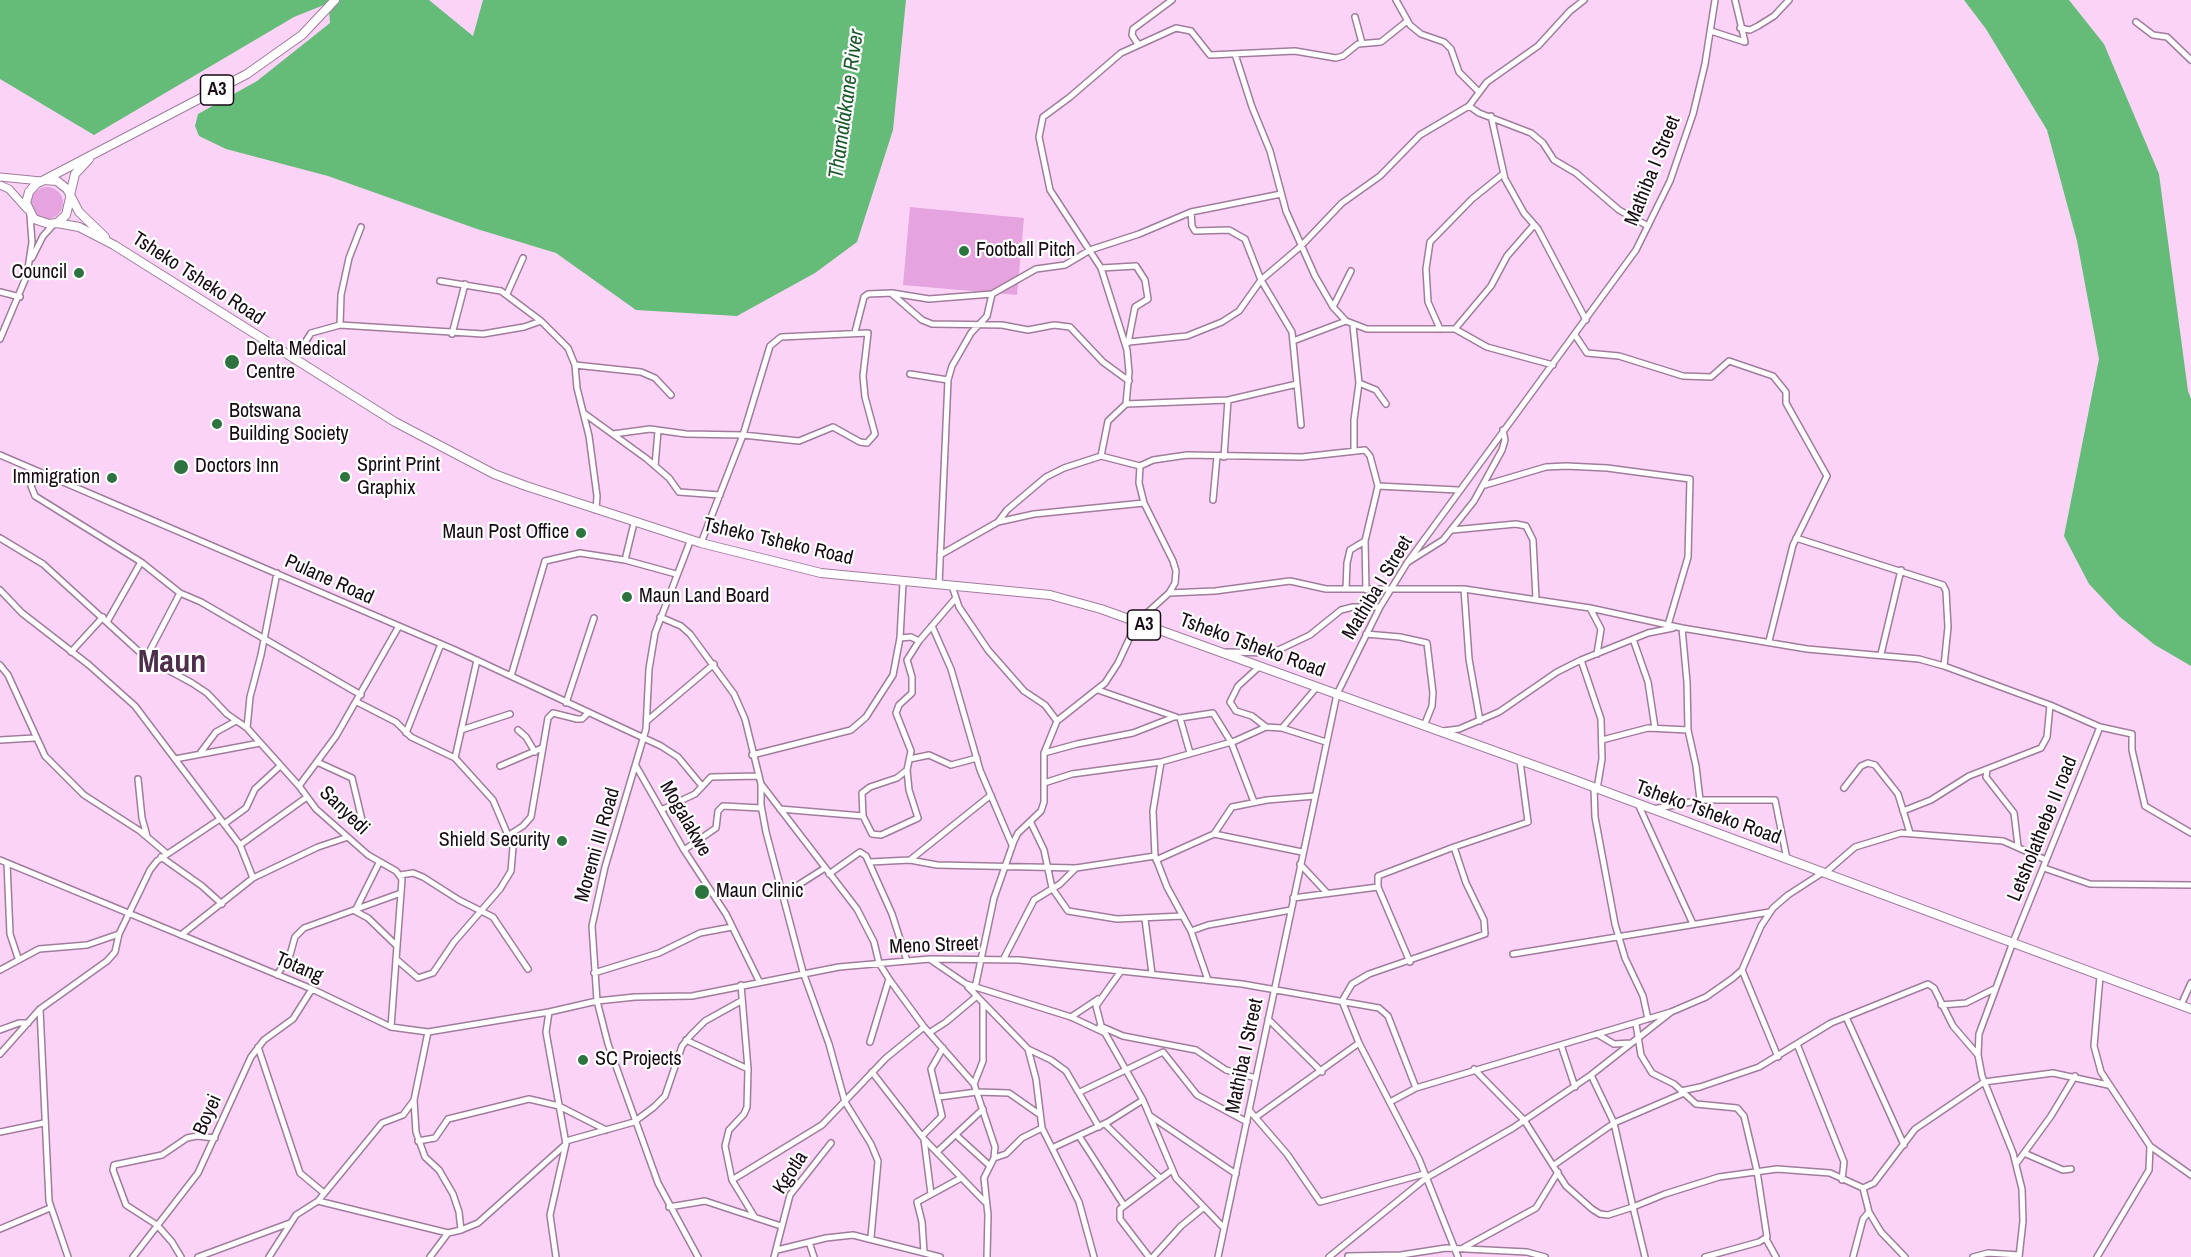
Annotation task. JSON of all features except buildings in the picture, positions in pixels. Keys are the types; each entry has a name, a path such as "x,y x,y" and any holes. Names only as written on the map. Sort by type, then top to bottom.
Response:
{"highway":[{"name":"A3","path":"43,181 247,74 302,35 335,0"},
{"name":"A3","path":"29,212 38,222 55,223 69,210 75,174 85,162 100,152"},
{"name":"A3","path":"43,181 62,185 70,197"},
{"path":"29,212 29,192 43,181"},
{"name":"Tsheko Tsheko Road","path":"70,197 85,218 114,245"},
{"name":"Tsheko Tsheko Road","path":"55,223 79,227 114,245 394,422 494,474 634,523 691,538 701,543 821,573 903,583 1050,595 1137,622 1595,788 2191,1009"}],"main road":[{"path":"0,177 43,181"},
{"path":"0,185 9,189 29,212"}],"street":[{"path":"1138,44 1132,35 1133,28 1172,0"},
{"path":"1396,0 1406,22 1421,34 1444,42 1451,49 1459,72 1478,91"},
{"path":"1128,345 1187,336 1211,327 1239,311 1261,280 1301,246 1342,202 1380,176 1420,135 1469,106 1478,91 1538,46 1570,11 1584,0"},
{"name":"Mathiba I Street","path":"1218,1257 1337,694 1380,607 1407,563 1458,490 1553,365 1636,250 1684,141 1711,32 1715,0"},
{"path":"1711,32 1745,42 1735,0"},
{"path":"1740,28 1750,30 1758,26 1790,0"},
{"path":"1355,17 1362,43"},
{"path":"1128,345 1101,268 1050,190 1039,129 1047,112 1070,97 1121,53 1169,30 1183,28 1197,36 1210,55 1301,51 1336,58 1343,57 1362,43 1381,42 1406,22"},
{"path":"2136,22 2152,35 2167,37 2191,60"},
{"path":"1235,54 1252,107 1270,151 1281,194 1301,246 1333,307 1346,321 1353,326 1389,330 1455,329 1487,347 1553,365"},
{"path":"1469,106 1524,129 1538,138 1554,160 1576,172 1619,210 1648,226"},
{"path":"1491,116 1503,174 1586,320"},
{"path":"1440,329 1428,302 1426,269 1430,242 1472,199 1503,174"},
{"path":"855,332 864,297 875,292 929,299 992,294 1036,269 1065,265 1090,250 1139,234 1191,212 1281,194"},
{"path":"29,212 29,266"},
{"path":"1191,212 1192,226 1195,231 1229,230 1245,239 1261,280 1290,327 1301,425"},
{"path":"0,339 20,297 29,266 43,236 55,223"},
{"path":"1455,329 1491,286 1507,256 1534,225"},
{"path":"340,326 341,295 349,258 361,226"},
{"path":"507,294 523,258"},
{"path":"1101,268 1136,266 1145,280 1148,299 1135,307 1128,345 1129,381 1126,404 1108,421 1101,456"},
{"path":"1333,307 1351,271"},
{"path":"440,281 493,289 507,294 541,321 568,348 575,365 577,388 585,414 597,496 596,510"},
{"path":"452,334 465,285"},
{"path":"0,292 20,297"},
{"path":"892,293 926,323 1002,325 1028,330 1054,325 1070,327 1103,362 1129,381"},
{"path":"939,585 948,380 952,366 987,316 992,294"},
{"path":"294,360 311,333 340,326 411,328 452,334 497,332 541,321"},
{"path":"1293,341 1346,321"},
{"path":"1353,326 1359,383 1354,420 1354,451"},
{"path":"613,434 658,430 686,434 743,435 799,441 833,427 864,444 871,441 875,434 865,397 863,376 868,334 855,332 781,337 772,343 760,371 743,435 701,543"},
{"path":"1575,335 1587,353 1619,356 1683,376 1711,377 1729,361 1773,376 1786,392 1790,410 1805,441 1827,474 1796,538 1769,641"},
{"path":"575,365 641,372 656,378 671,395"},
{"path":"910,374 948,380"},
{"path":"1359,383 1377,390 1386,404"},
{"path":"1126,404 1228,400 1298,384"},
{"path":"1213,500 1228,400"},
{"path":"585,414 656,466 679,492 720,495"},
{"path":"656,466 658,430"},
{"path":"1407,563 1436,546 1452,530 1485,485 1502,450 1505,440 1503,430"},
{"path":"998,522 1007,510 1046,477 1064,468 1101,456 1140,466 1166,457 1302,457 1365,450 1369,453 1378,486 1365,541 1366,590"},
{"name":"Pulane Road","path":"0,455 511,676 678,757 702,786"},
{"path":"975,988 988,925 1012,845 1018,833 1041,811 1044,802 1044,753 1057,721 1098,690 1118,663 1137,622 1169,593 1175,583 1176,571 1144,503 1139,483 1140,466"},
{"path":"1485,485 1546,467 1566,466 1607,468 1690,479 1688,557 1668,625"},
{"path":"37,471 31,486 35,496 141,562 180,593 361,695"},
{"path":"1378,486 1458,490"},
{"path":"940,555 998,522 1034,514 1144,503"},
{"path":"625,560 634,523"},
{"path":"1452,530 1516,524 1526,526 1533,540 1536,599"},
{"path":"0,538 43,564 146,658 207,693 236,721 248,728 299,786"},
{"name":"Moremi III Road","path":"691,538 660,617 651,653 648,720 594,911 594,974 597,1001 608,1044 634,1122 669,1207 698,1257"},
{"path":"1796,538 1901,570 1945,587 1948,627 1944,666"},
{"path":"1346,589 1350,550 1365,541"},
{"path":"511,676 545,561 580,553 625,560 676,574"},
{"path":"71,652 105,620 141,562"},
{"path":"1881,654 1901,570"},
{"path":"248,728 250,697 277,573"},
{"path":"1169,593 1215,591 1290,581 1307,583 1319,588 1464,589 1590,608 1681,628 1807,649 1881,654 1944,666 2050,705 2100,727 2133,735 2132,750 2145,806 2191,834"},
{"path":"752,755 857,726 866,717 893,675 900,638 903,583"},
{"path":"952,586 956,600 988,650 1024,691 1045,705 1057,721"},
{"path":"1464,589 1469,659 1480,722"},
{"path":"0,590 22,613 135,706 240,844 253,878"},
{"path":"146,658 180,593"},
{"path":"907,770 897,778 863,791 863,816 868,829 877,835 917,820 907,770 910,759 909,744 897,709 912,693 912,677 907,660 932,626 956,600"},
{"path":"1220,652 1272,653 1310,635 1347,608 1380,607"},
{"path":"1590,608 1601,629 1597,654"},
{"path":"660,617 690,634 714,664 740,707 761,784 857,909 869,930 879,963 888,979 924,1027 974,1084 994,1139 994,1158 984,1179 984,1201 988,1215 987,1257"},
{"path":"566,703 594,618"},
{"name":"Sanyedi","path":"399,626 357,702 299,786 316,809 379,863 400,875 413,873 432,882 459,900 482,910 501,926 521,962 528,969"},
{"path":"932,626 951,669 976,758 1012,845"},
{"path":"1439,731 1459,729 1480,722 1512,705 1557,672 1581,660 1658,631 1681,628"},
{"path":"1681,628 1687,681 1688,730 1696,766 1700,800"},
{"path":"1366,634 1400,637 1427,643 1433,693 1432,706 1424,726"},
{"path":"900,638 911,637 920,641"},
{"path":"1633,639 1648,682 1655,728"},
{"path":"406,733 441,644"},
{"path":"455,758 477,660"},
{"path":"1581,660 1599,710 1602,740 1595,788 1595,817 1618,937 1625,958 1639,984 1648,1019"},
{"path":"648,720 714,664"},
{"path":"0,665 16,692 34,738 45,756 84,795 148,838 164,855 222,904"},
{"path":"1260,666 1238,686 1230,702 1236,711 1252,716 1266,727"},
{"path":"1282,728 1317,687"},
{"path":"1098,690 1177,718"},
{"path":"357,702 396,722 406,733 455,758 493,800 513,847 511,871 500,889 454,942 433,973 418,978 396,960"},
{"path":"1903,811 1931,800 1969,776 2024,756 2045,744 2050,705"},
{"path":"509,835 523,826 531,817 548,718 553,712 577,719 582,719 587,714"},
{"path":"1044,753 1133,733 1177,718 1213,713 1231,742 1254,802"},
{"path":"461,730 510,714"},
{"path":"1177,718 1190,753"},
{"path":"201,752 216,732 236,721"},
{"path":"1044,783 1072,774 1161,762 1231,742 1266,727 1282,728 1326,742"},
{"name":"Letsholathebe II road","path":"1978,1055 1983,1019 1994,989 2100,727"},
{"path":"1602,740 1655,728 1688,730"},
{"path":"518,730 526,737 535,752"},
{"path":"0,740 34,738"},
{"path":"175,759 201,752 260,743"},
{"path":"500,766 543,748"},
{"path":"910,759 929,755 951,765 976,758"},
{"path":"1410,962 1378,887 1379,874 1528,822 1520,761"},
{"path":"317,762 352,778 363,824"},
{"path":"1161,762 1153,811 1155,858 1191,932 1208,980"},
{"path":"1844,788 1861,766 1871,764 1882,772 1898,794 1910,833"},
{"path":"0,1054 40,1009 107,961 115,952 119,934 150,870 164,855 246,808 255,789 280,766"},
{"name":"Mogalakwe","path":"636,766 732,927 759,981"},
{"path":"1987,770 1986,777 2014,813 2018,846"},
{"path":"661,810 690,797 711,777 758,776"},
{"path":"138,779 142,818 148,838"},
{"path":"761,784 762,808 803,972 829,1044 845,1102 871,1144 878,1161 871,1237"},
{"path":"910,860 991,795"},
{"path":"1214,834 1230,808 1254,802 1315,796"},
{"path":"240,844 307,797"},
{"path":"1652,809 1700,800 1776,801 1787,860"},
{"path":"1638,804 1693,924"},
{"path":"684,850 716,828 718,811 723,806 762,808"},
{"path":"780,809 863,816"},
{"path":"1031,823 1048,867 1052,888 1068,911 1100,917 1145,919 1183,916"},
{"path":"1390,1102 1416,1088 1636,1023 1671,1012 1706,997 1742,969 1770,912 1788,895 1823,873 1855,847 1885,836 1910,833 1986,838 2018,846 2046,860"},
{"path":"870,862 910,860 937,865 1076,868 1155,858 1214,834 1302,852"},
{"path":"181,935 253,878 318,847 348,837"},
{"path":"1454,847 1466,883 1484,920 1485,934 1359,979 1347,990 1342,1001 1359,1043 1390,1102 1459,1249 1458,1257"},
{"path":"830,874 860,852 870,862 907,961"},
{"name":"Totang","path":"0,860 312,989 391,1027 428,1032 549,1012 597,1001"},
{"path":"7,863 10,934 18,958"},
{"path":"355,910 379,863"},
{"path":"1300,864 1327,893"},
{"path":"784,894 825,868"},
{"path":"1003,960 1034,900 1076,868"},
{"path":"2044,868 2096,885 2191,885"},
{"path":"391,1027 401,893 400,875"},
{"path":"1293,898 1378,887"},
{"path":"277,975 290,954 297,933 304,928 401,893"},
{"path":"355,910 368,918 397,946"},
{"path":"1191,932 1208,925 1291,910"},
{"path":"1513,954 1770,912"},
{"path":"1145,919 1152,974"},
{"path":"594,974 659,953 700,933 732,927"},
{"path":"0,970 18,958 39,949 87,945 119,934"},
{"name":"Meno Street","path":"597,1001 635,997 692,996 803,972 930,959 983,958 1152,974 1275,988 1384,1010 1416,1088"},
{"path":"930,959 975,988 1071,1017 1105,1032"},
{"path":"1742,969 1778,1057"},
{"path":"1071,1017 1100,998 1121,971"},
{"path":"2100,976 2094,1046 2097,1061 2108,1085 2150,1146 2191,1175"},
{"path":"870,1042 888,979"},
{"path":"2181,1005 2191,983"},
{"path":"966,984 1029,1049 1059,1064 1102,1125 1160,1178"},
{"path":"1554,1165 1614,1123 1683,1092 1730,1078 1778,1057 1846,1017 1928,984 1934,988 1941,1005 1957,1030 1978,1055 1984,1082 2016,1164 2023,1204 2019,1256 1988,1252 1973,1257"},
{"path":"741,985 748,1069 747,1107 744,1114 729,1130 725,1146 732,1180 754,1216"},
{"name":"Boyei","path":"133,1257 198,1173 246,1066 258,1047 293,1019 312,989"},
{"path":"1941,1005 1966,1003 1994,989"},
{"path":"929,1033 976,996"},
{"path":"1100,998 1096,1012 1100,1026 1143,1100 1172,1170 1203,1208 1224,1228"},
{"path":"318,1201 448,1233 478,1223 566,1142 634,1122 665,1096 686,1040 705,1021 741,1001"},
{"path":"974,1084 983,1061 983,1003"},
{"path":"40,1009 50,1208 59,1226 68,1257"},
{"path":"549,1012 546,1032 566,1142 550,1215 556,1257"},
{"path":"1329,1257 1425,1176 1524,1120 1575,1087 1671,1012"},
{"path":"1846,1017 1904,1145"},
{"path":"1268,1019 1322,1072"},
{"path":"0,1030 19,1023 28,1023"},
{"path":"1636,1023 1635,1041 1648,1070 1683,1092 1696,1104 1733,1107 1741,1111 1768,1232 1766,1239 1776,1257"},
{"path":"1100,1026 1123,1036 1196,1050 1226,1070 1256,1078"},
{"path":"732,1180 772,1153 816,1129 909,1037 924,1027"},
{"path":"428,1032 414,1100 418,1141 425,1157 439,1170 453,1194 459,1212 460,1230"},
{"path":"1597,1035 1614,1044 1635,1041"},
{"path":"686,1040 748,1069"},
{"path":"1256,1117 1322,1072 1359,1043"},
{"path":"1797,1044 1844,1162 1842,1180"},
{"path":"1561,1045 1575,1087"},
{"path":"258,1047 300,1173 324,1193"},
{"path":"931,1194 923,1138 942,1116 932,1067 943,1048"},
{"path":"1029,1049 1036,1079 1042,1128 1081,1206 1094,1257"},
{"path":"1080,1092 1163,1052 1197,1095 1246,1122"},
{"path":"1474,1069 1524,1120 1566,1186 1600,1214 1608,1215 1709,1180 1756,1171 1816,1170 1830,1173 1863,1188 1874,1183 1915,1129 1984,1082 2039,1073 2074,1076 2108,1085"},
{"path":"872,1072 923,1138 984,1201"},
{"path":"1591,1075 1614,1123 1645,1257"},
{"path":"2016,1164 2050,1116 2074,1076"},
{"path":"939,1097 977,1092 1009,1093 1039,1114"},
{"path":"418,1141 435,1138 448,1119 529,1099 559,1107 606,1130"},
{"path":"269,1257 296,1215 318,1201 382,1123 403,1115 414,1100"},
{"path":"1052,1148 1102,1125 1143,1100"},
{"path":"937,1152 983,1109"},
{"path":"1249,1110 1287,1154 1320,1202 1425,1176"},
{"path":"1150,1116 1236,1174"},
{"path":"0,1132 44,1123"},
{"path":"994,1158 1006,1154 1022,1138 1042,1128"},
{"path":"956,1135 990,1166"},
{"path":"181,1257 172,1242 157,1226 126,1205 113,1170 114,1165 162,1155 187,1138 197,1136 215,1138"},
{"path":"1079,1136 1123,1204"},
{"name":"Kgotla","path":"775,1254 790,1195 831,1143"},
{"path":"2097,1257 2149,1170 2150,1146"},
{"path":"2024,1153 2059,1169 2071,1169"},
{"path":"1172,1170 1123,1204 1120,1209 1120,1219 1151,1257 1181,1226 1203,1208"},
{"path":"1459,1249 1536,1208 1544,1200 1558,1172"},
{"path":"924,1252 922,1222 917,1202 962,1178"},
{"path":"1863,1188 1869,1212 1881,1232 1905,1257"},
{"path":"669,1207 705,1201 781,1226"},
{"path":"0,1228 50,1208"},
{"path":"1853,1257 1863,1218 1869,1212"},
{"path":"198,1257 290,1223"},
{"path":"430,1257 448,1233"},
{"path":"775,1254 841,1234 871,1237 940,1257"},
{"path":"1705,1257 1766,1239"},
{"path":"809,1242 813,1257"},
{"path":"1344,1243 1349,1256 1401,1255 1433,1249 1459,1249 1527,1252 1545,1257"}],"shaded area":[{"path":"47,187 59,191 63,203 59,215 47,219 35,215 31,203 35,191"},
{"name":"Football Pitch","path":"910,207 1024,218 1017,295 903,285"}],"water":[{"name":"Thamalakane River","path":"0,0 429,0 473,36 483,0 906,0 893,130 857,242 815,273 737,316 636,310 556,253 477,229 328,176 226,149 199,136 195,126 198,114 257,81 330,23 329,11 324,5 294,17 94,135 0,79"},
{"path":"1964,0 2069,0 2104,44 2159,174 2188,391 2191,399 2191,666 2155,645 2120,617 2089,584 2064,536 2099,359 2077,241 2047,130 1986,29"}],"place":[{"name":"Football Pitch","path":"964,251"},
{"name":"Council","path":"79,273"},
{"name":"Delta Medical Centre","path":"232,362"},
{"name":"Botswana Building Society","path":"217,424"},
{"name":"Doctors Inn","path":"181,467"},
{"name":"Sprint Print Graphix","path":"345,477"},
{"name":"Immigration","path":"112,478"},
{"name":"Maun Post Office","path":"581,533"},
{"name":"Maun Land Board","path":"627,597"},
{"name":"Shield Security","path":"562,841"},
{"name":"Maun Clinic","path":"702,892"},
{"name":"SC Projects","path":"583,1060"}],"district":[{"name":"Maun","path":"172,663"}]}
